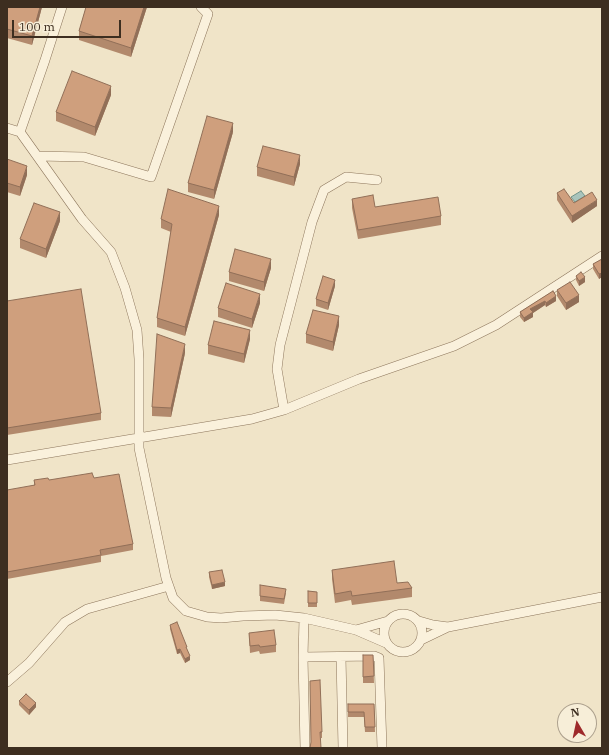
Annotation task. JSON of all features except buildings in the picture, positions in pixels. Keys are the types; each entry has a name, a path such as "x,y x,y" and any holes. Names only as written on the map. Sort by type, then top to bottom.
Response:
{"street":[{"path":"20,132 62,7"},
{"path":"38,156 84,157 151,177 208,14 201,7"},
{"path":"7,128 20,132 82,219 111,252 125,288 137,330 139,359 138,438 148,496 166,578 173,598 186,611 207,617 221,618 275,615 304,618 356,630 386,643"},
{"path":"284,410 277,370 280,344 312,222 324,190 346,177 377,180"},
{"path":"7,460 252,420 284,410 358,379 454,346 496,325 602,256"},
{"path":"7,682 29,663 65,622 87,608 169,586"},
{"path":"421,640 448,627 602,597"},
{"path":"419,621 423,634 417,647 411,651 404,653 396,652 386,643 383,634 385,625 393,616 400,614 407,614 419,621 433,625 448,627"},
{"path":"304,618 303,657 305,748"},
{"path":"356,630 388,621"},
{"path":"303,657 374,656 379,658 382,748"},
{"path":"341,657 343,748"}],"water":[{"path":"581,191 585,196 575,202 571,197"}]}
